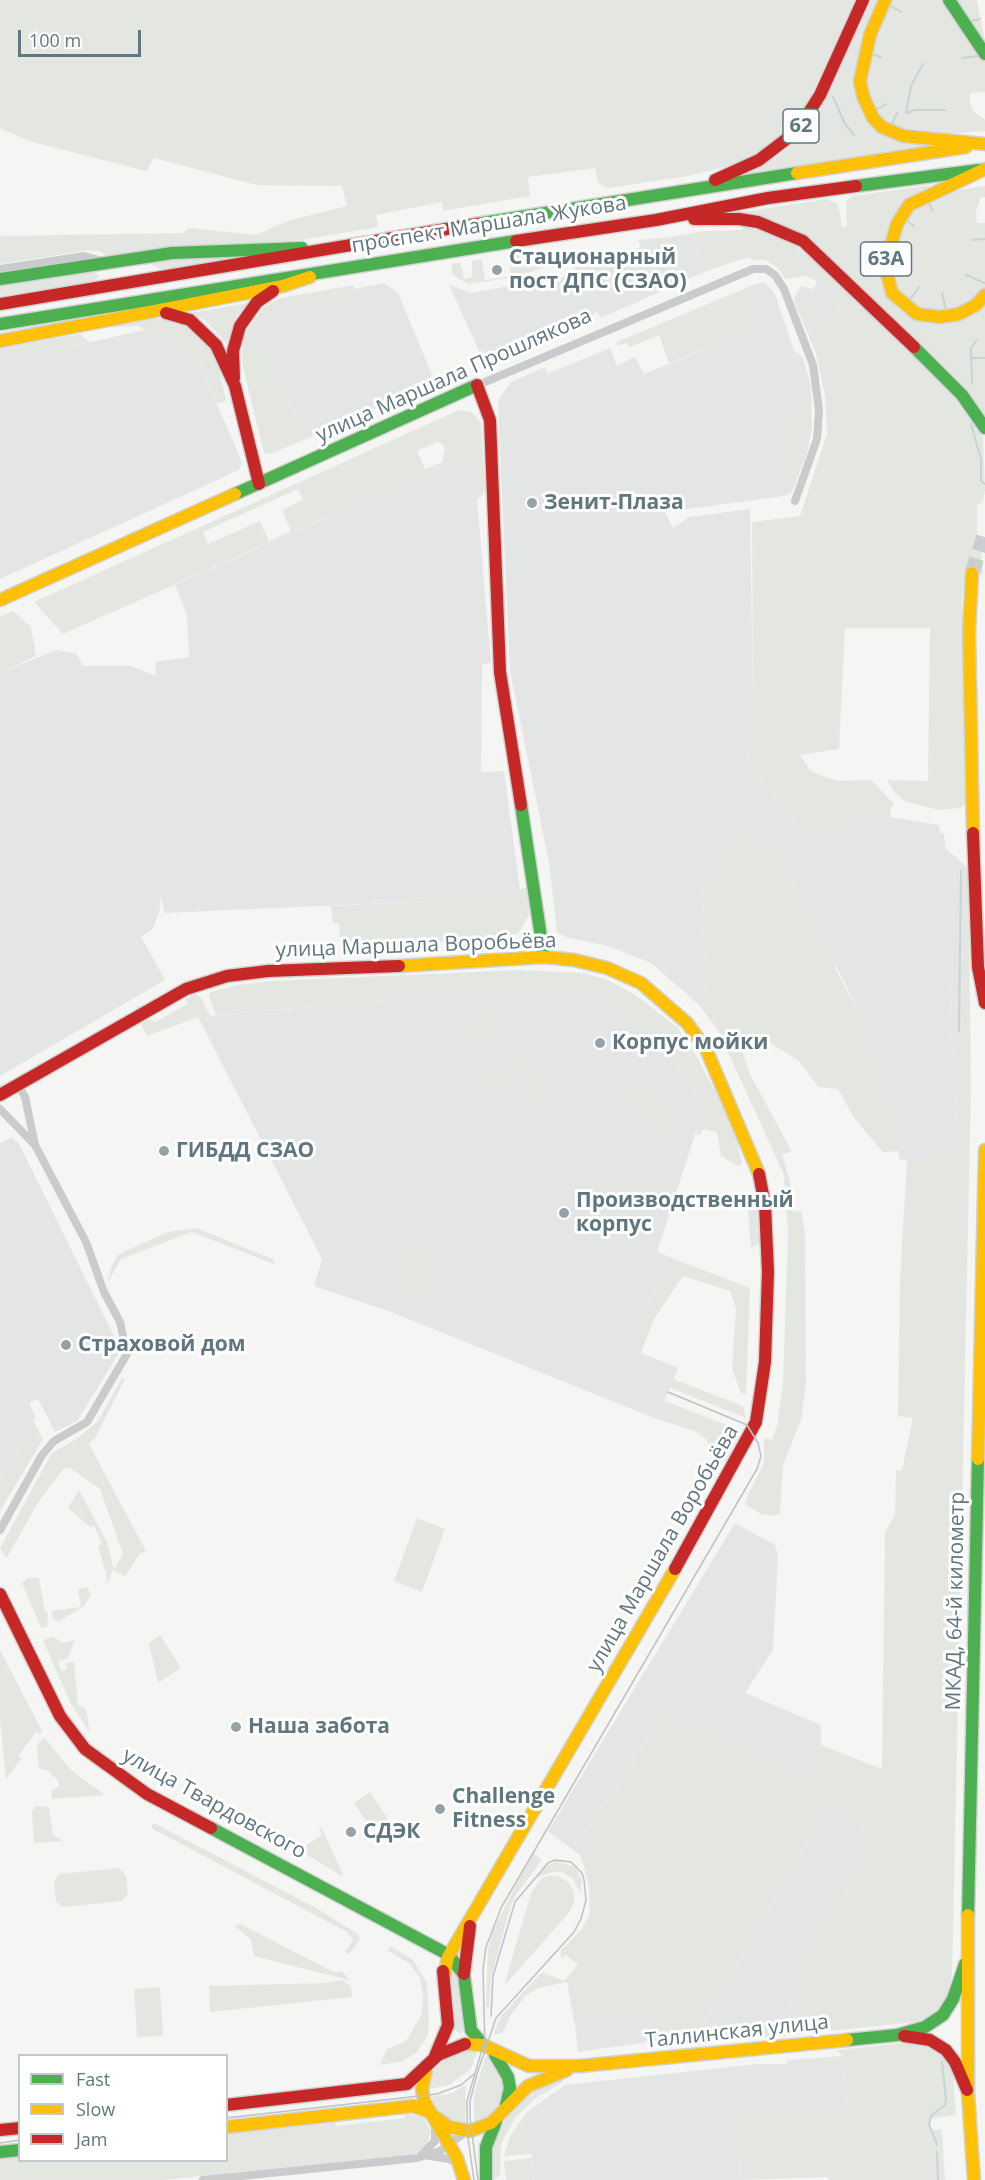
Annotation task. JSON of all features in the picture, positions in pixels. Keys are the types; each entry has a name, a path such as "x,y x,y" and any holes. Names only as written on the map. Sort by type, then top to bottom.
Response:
{"main road":[{"name":"62","path":"680,191 718,179 759,160 797,131 820,95 863,0"},
{"path":"885,0 870,35 860,81 863,96 873,118 882,127 903,136 980,145"},
{"path":"948,0 985,54"},
{"name":"проспект Маршала Жукова","path":"0,304 159,279 327,248 980,145"},
{"name":"проспект Маршала Жукова","path":"0,324 332,269 656,220 768,198 985,169"},
{"name":"63A","path":"985,169 909,205 897,224 885,266 892,293 902,304 917,314 950,316 970,309 985,295"},
{"path":"656,220 739,219 777,228 802,241 832,266 962,395 985,428"},
{"path":"0,279 107,262 212,250 327,248"},
{"path":"0,341 283,286 332,269"},
{"path":"259,484 235,386 233,351 243,320 257,302 283,286"},
{"path":"156,312 180,316 208,334 235,386"},
{"path":"478,385 490,420 500,672 544,957"},
{"name":"улица Маршала Прошлякова","path":"0,600 478,385"},
{"path":"972,573 969,632 972,819 978,967 985,1003"},
{"name":"улица Маршала Воробьёва","path":"0,1095 176,994 227,976 268,971 427,965 544,957 593,964 630,977 674,1010 687,1023 706,1049 738,1120 763,1189 767,1218 768,1272 763,1384 753,1431 449,1955 444,1978"},
{"name":"МКАД, 64-й километр","path":"974,2180 968,2093 967,1957 985,1150"},
{"name":"улица Твардовского","path":"0,1594 60,1716 85,1749 147,1794 449,1955 464,1976 471,2030 487,2048"},
{"name":"улица Маршала Воробьёва","path":"464,1976 467,1938 474,1914"},
{"name":"улица Твардовского","path":"420,1940 436,1955 444,1978 447,2027 430,2063"},
{"name":"Таллинская улица","path":"897,2036 925,2027 943,2015 952,1999 967,1957"},
{"name":"Таллинская улица","path":"228,2105 404,2085 415,2079 438,2055 455,2046 487,2048 529,2066 580,2066 897,2036 927,2039 941,2046 955,2062 968,2093"},
{"path":"486,2180 488,2138 509,2097 508,2077 503,2065 487,2048"},
{"path":"430,2063 422,2088 426,2104 450,2145 461,2167 464,2180"},
{"name":"Таллинская улица","path":"467,2130 483,2127 501,2113 518,2094 537,2082 580,2066"},
{"path":"228,2127 419,2107 449,2127 467,2130"},
{"path":"0,2130 18,2128"},
{"path":"0,2152 18,2150"}],"street":[{"path":"0,269 84,256 107,262"},
{"name":"улица Маршала Прошлякова","path":"478,385 753,269 766,270 775,275 784,289 813,365 818,399 817,439 795,501"},
{"path":"0,1530 42,1455 54,1441 87,1422 127,1354 120,1322 104,1292 86,1242 35,1145 25,1097 18,1085"},
{"path":"0,1109 35,1145"},
{"path":"417,2158 426,2153 435,2141 433,2116"},
{"path":"430,2156 450,2145 467,2130"},
{"path":"203,2180 430,2156 449,2159 461,2167"}],"shaded area":[{"path":"0,0 855,0 810,98 795,123 766,148 734,165 688,176 608,188 598,183 595,168 528,177 530,196 443,211 442,202 376,215 378,227 308,239 109,258 102,252 90,250 0,264 0,236 183,233 189,228 257,235 287,221 347,206 342,186 257,185 154,158 146,171 29,141 0,128"},
{"path":"872,0 881,0 866,35 866,114 927,146 749,174 748,171 780,155 808,130"},
{"path":"890,0 977,0 985,42 985,92 970,93 970,102 973,111 985,120 985,131 924,136 881,120 866,94 867,61"},
{"path":"932,185 915,195 883,251 907,315 985,302 985,416 976,404 837,265 743,212 827,199 838,204 842,227 847,226 846,202 852,196"},
{"path":"985,186 985,197 981,198 976,211 977,223 985,223 985,289 965,307 937,312 914,306 896,287 891,254 911,210 951,191"},
{"path":"743,227 771,233 791,242 829,273 956,396 978,424 983,437 985,490 983,502 977,505 977,539 981,540 983,575 965,572 962,602 966,805 960,808 939,810 904,801 887,780 928,781 930,628 845,628 839,749 800,755 810,770 837,781 871,780 895,805 890,808 891,817 806,835 748,764 753,694 752,522 800,516 827,434 825,396 816,353 794,302 795,296 801,286 813,289 808,300 818,305 813,318 830,325 843,298 836,289 805,276 785,279 778,268 765,260 752,260 748,257 707,271 691,235 667,237 705,231 742,230"},
{"path":"691,235 707,271 601,318 597,312 499,354 480,353 449,285 472,293 530,282 548,273 551,279 576,275 574,267 623,260 623,254 641,247 638,240"},
{"path":"536,252 545,255 547,266 517,277 468,284 452,274 452,264 460,262 464,279 472,277 472,261 482,259 485,280 511,276 510,257"},
{"path":"212,255 246,255 163,270 148,263 114,267 152,260"},
{"path":"92,271 99,276 93,283 0,296 0,286"},
{"path":"817,281 836,289 843,298 830,325 813,318 808,300"},
{"path":"764,282 775,294 801,371 782,439 778,442 784,496 665,512 673,528 689,517 750,509 753,694 748,764 806,835 891,817 939,825 940,833 944,833 946,852 955,860 951,1022 959,1157 900,1160 888,1087 883,1071 863,1032 866,1026 813,919 804,908 786,865 740,837 703,882 705,1002 698,1004 651,963 608,946 569,938 557,932 549,863 510,671 498,405 500,397 511,382 545,367 547,374 610,348 617,366 635,357 644,374 757,328 753,285"},
{"path":"384,283 398,293 435,382 306,439 256,328 258,321 276,312 309,306 332,295 353,301 354,289"},
{"path":"354,285 354,301 335,300 332,295 309,306 276,312 258,321 256,328 306,439 270,454 264,453 242,363 243,339 248,329 263,308 280,298"},
{"path":"753,285 757,328 669,363 659,335 630,347 627,343 617,346 617,342"},
{"path":"248,303 235,319 227,344 205,320 190,313"},
{"path":"156,318 185,324 210,345 217,360 226,400 217,403 196,357 181,343 152,335 139,326 98,328"},
{"path":"145,330 181,343 196,357 242,462 239,470 0,579 0,362"},
{"path":"80,334 89,342 0,362 0,348"},
{"path":"794,350 803,358 811,386 812,428 807,453 792,492 784,496 778,442 782,439 801,371"},
{"path":"459,410 472,412 481,423 485,489 484,494 477,500 473,452 63,634 34,602","holes":["437,442 443,444 445,450 442,462 425,469 417,451","298,489 303,500 282,510 291,531 269,541 260,521 208,544 203,532"]},
{"path":"473,452 491,663 482,664 481,772 504,771 521,897 164,913 161,893 160,910 153,929 141,937 165,980 0,1076 0,673 56,650 77,654 83,666 131,666 156,676 155,662 189,657 187,615 175,585"},
{"path":"13,611 31,627 36,656 0,673 0,617"},
{"path":"740,836 763,843 786,865 804,908 813,919 836,962 835,968 866,1026 863,1032 883,1071 892,1078 888,1087 900,1151 883,1152 854,1118 838,1089 818,1087 799,1061 759,1036 740,1045 750,1074 792,1152 782,1154 790,1182 794,1212 801,1211 805,1233 806,1384 801,1420 783,1465 780,1513 774,1516 761,1514 746,1505 745,1501 764,1463 765,1438 772,1440 777,1426 783,1385 788,1233 784,1175 718,1030 698,1004 705,1002 703,882"},
{"path":"945,848 968,868 971,1085 952,1975 946,2003 929,2017 914,2022 766,2038 759,2034 758,2027 789,2022 798,1964 827,1899 831,1895 844,1896 871,1835 842,1809 828,1806 697,2035 667,2031 653,2035 653,2019 631,2009 602,2013 575,2025 567,1982 538,1988 525,1996 511,2015 502,2034 493,2034 502,2015 542,1972 564,1981 578,1965 566,1955 561,1959 561,1950 582,1929 590,1913 589,1885 581,1856 581,1850 587,1843 586,1832 663,1714 762,1756 800,1790 821,1745 882,1769 885,1532 895,1515 896,1470 902,1470 913,1418 898,1416 900,1281 907,1160 959,1156 951,1022 955,860"},
{"path":"526,888 530,906 528,917 518,933 510,937 348,949 347,937 340,937 339,923 333,923 331,906 521,897 520,889"},
{"path":"520,970 584,973 610,981 634,994 677,1027 692,1048 723,1106 736,1137 742,1164 738,1166 721,1156 717,1132 703,1129 700,1135 696,1134 704,1107 654,1033 615,1004 589,994 549,985 216,1015 209,996 210,992 238,985 271,981"},
{"path":"549,985 589,994 615,1004 654,1033 704,1107 657,1252 667,1256 632,1349 678,1368 657,1419 388,1311 314,1286 322,1259 198,1017"},
{"path":"196,994 202,999 210,1016 198,1017 147,1036 141,1024 148,1019 155,1022 188,1004 186,999"},
{"path":"492,1010 511,1022 525,1037 508,1030 496,1029 483,1034 473,1042 453,1069 473,1016"},
{"path":"518,1054 528,1056 523,1064 515,1067 502,1062 497,1072 514,1078 516,1083 512,1093 480,1081 485,1069 493,1062"},
{"path":"538,1059 551,1073 553,1082 552,1091 543,1104 542,1099 529,1093 526,1099 523,1098"},
{"path":"624,1085 646,1093 661,1103 671,1121 669,1138 657,1133 654,1127 643,1121 631,1126 625,1141 619,1139 631,1107"},
{"path":"12,1137 19,1144 121,1350 77,1421 55,1432 38,1399 29,1403 36,1418 33,1420 36,1426 0,1478 0,1143"},
{"path":"759,1203 763,1242 751,1248 748,1211"},
{"path":"196,1228 273,1259 274,1264 192,1232 121,1259 107,1284 112,1265 119,1254 168,1232"},
{"path":"415,1246 426,1250 424,1255 440,1261 443,1267 429,1302 426,1303 402,1293 396,1285 398,1265"},
{"path":"667,1256 750,1288 746,1394 741,1393 732,1369 736,1309 730,1291 683,1276 654,1319 641,1353 632,1349"},
{"path":"122,1378 125,1379 95,1438 89,1444 146,1551 139,1554 125,1577 113,1570 106,1586 107,1577 98,1546 102,1544 94,1525 90,1527 68,1508 79,1490 107,1542 114,1569 123,1554 100,1489 70,1468 64,1468 39,1501 6,1559 0,1548 52,1453 78,1438 98,1421"},
{"path":"673,1379 743,1406 746,1418 670,1388"},
{"path":"665,1401 735,1428 740,1433 726,1460 714,1465 713,1451 706,1439 695,1431 657,1419"},
{"path":"36,1426 43,1439 0,1511 0,1478"},
{"path":"417,1518 445,1529 422,1592 394,1581"},
{"path":"735,1523 775,1545 778,1555 773,1650 745,1693 821,1725 821,1745 800,1791 762,1756 663,1714 586,1831 587,1843 581,1850 581,1856 548,1831"},
{"path":"28,1578 39,1578 45,1612 48,1612 47,1627 41,1628 22,1583"},
{"path":"87,1587 91,1595 84,1606 58,1622 53,1618 52,1611 81,1607 78,1589"},
{"path":"160,1635 181,1668 158,1683 149,1643"},
{"path":"53,1637 64,1643 75,1640 68,1658 58,1662 61,1671 67,1669 66,1663 74,1662 78,1705 86,1709 90,1733 70,1702 43,1640"},
{"path":"0,1650 42,1731 40,1734 36,1732 18,1756 22,1758 6,1779 0,1718"},
{"path":"44,1737 71,1770 105,1795 52,1799 51,1791 59,1786 58,1780 48,1771 39,1768 37,1746"},
{"path":"370,1792 388,1819 372,1830 354,1803"},
{"path":"35,1806 49,1807 53,1835 63,1841 34,1843 32,1812"},
{"path":"828,1806 842,1809 871,1835 844,1896 821,1915 798,1964 789,2022 758,2027 759,2034 715,2039 714,2034 697,2035"},
{"path":"154,1823 318,1909 358,1934 360,1939 348,1954 345,1952 353,1940 347,1932 153,1829 151,1825"},
{"path":"321,1827 342,1876 284,1841 290,1837 302,1848 322,1835 319,1829"},
{"path":"533,1853 542,1860 517,1893 510,1908 491,1978 489,2007 486,2007 488,1950 493,1930"},
{"path":"556,1861 575,1867 582,1880 580,1893 573,1879 562,1872 552,1872 536,1878 544,1868"},
{"path":"119,1868 126,1876 128,1894 122,1901 64,1907 56,1902 54,1881 59,1874"},
{"path":"548,1876 559,1876 568,1882 574,1891 574,1903 567,1915 504,1986 531,1893 541,1879"},
{"path":"240,1924 334,1972 342,1971 349,1980 254,1956 251,1940 235,1926"},
{"path":"392,1947 413,1960 427,1983 428,2035 416,2053 403,2061 380,2065 387,2049 406,2041 422,2014 423,1995 420,1978 410,1964 389,1951 388,1948"},
{"path":"455,1972 459,1977 464,2027 461,2034 453,2029 449,1978"},
{"path":"342,1980 351,1987 352,1997 210,2012 209,1986 327,1983"},
{"path":"160,1987 163,2036 137,2037 134,1989"},
{"path":"631,2009 653,2019 667,2031 697,2035 578,2052 575,2025 586,2018 611,2010"},
{"path":"926,2043 944,2055 953,2074 956,2115 930,2119 931,2129 942,2130 945,2180 829,2180 828,2177 741,2180 737,2132 743,2110 847,2103 844,2070 841,2064 786,2064 788,2060 842,2056 837,2050"},
{"path":"461,2052 477,2052 471,2069 449,2085 429,2089 435,2068 450,2056"},
{"path":"486,2055 493,2060 504,2089 502,2099 492,2114 474,2124 474,2094"},
{"path":"757,2064 841,2064 844,2070 847,2104 737,2132 741,2180 534,2180 530,2135 510,2136 527,2112 565,2085"},
{"path":"561,2079 563,2082 536,2098 515,2118 501,2144 500,2175 494,2179 494,2141 505,2120 533,2092"},
{"path":"466,2085 465,2124 451,2122 440,2114 431,2097 452,2093"},
{"path":"405,2113 424,2118 431,2132 427,2144 415,2154 162,2180 0,2180 0,2159 18,2157 18,2162 228,2162 228,2134 334,2122 337,2126 405,2118"},
{"path":"531,2135 532,2154 504,2156 510,2136"},
{"path":"532,2158 534,2180 506,2180 504,2161"}],"waterway":[{"path":"889,5 901,12"},
{"path":"971,21 980,19"},
{"path":"871,54 881,57"},
{"path":"962,58 978,56"},
{"path":"923,64 911,86 906,113 915,110 945,110"},
{"path":"833,97 845,124 854,135"},
{"path":"876,110 886,104"},
{"path":"892,124 897,113"},
{"path":"928,201 933,211"},
{"path":"907,221 914,226"},
{"path":"972,240 985,239"},
{"path":"966,275 985,283"},
{"path":"909,301 919,287"},
{"path":"942,293 946,311"},
{"path":"972,383 971,348 977,340"},
{"path":"973,358 985,358"},
{"path":"971,424 981,459 981,481 985,484"},
{"path":"959,1031 961,871"},
{"path":"937,2145 929,2124 931,2116 945,2105 942,2062"},
{"path":"937,2152 938,2180"}],"tunnel":[{"path":"972,573 985,533"}],"tram line":[{"path":"485,2050 483,1969 486,1947 501,1908 757,1469 761,1456 758,1443 747,1425 668,1392"},
{"path":"478,2180 470,2118 470,2101 477,2074 496,2018 574,1932 581,1919 586,1900 584,1880 582,1873 571,1862 555,1860 548,1863 515,1902 493,1976 491,2016"},
{"path":"474,2180 467,2131 467,2101 485,2039"},
{"path":"228,2118 437,2094 461,2085 474,2074"},
{"path":"0,2143 18,2140"}],"traffic: fast":[{"path":"949,0 985,54"},
{"path":"856,186 979,170"},
{"path":"476,224 797,173"},
{"path":"0,324 516,241"},
{"path":"0,279 172,253 302,248"},
{"path":"914,347 962,395 985,428"},
{"path":"235,494 477,385"},
{"path":"521,805 544,957"},
{"path":"968,1915 978,1459"},
{"path":"211,1828 449,1955 464,1975 471,2030 483,2045"},
{"path":"847,2040 897,2035 925,2027 943,2015 953,1999 965,1964"},
{"path":"495,2055 508,2077 510,2088 506,2105"},
{"path":"486,2180 486,2147 496,2121"},
{"path":"0,2152 18,2150"}],"traffic: slow":[{"path":"885,0 870,35 860,81 863,96 873,118 882,127 903,136 985,144"},
{"path":"797,173 966,147"},
{"path":"985,169 909,205 897,224 885,266 892,293 917,314 940,317 959,314 976,305 985,295"},
{"path":"0,341 283,286 310,277"},
{"path":"0,600 235,494"},
{"path":"972,573 969,632 973,833"},
{"path":"399,966 544,957 574,960 607,968 641,983 687,1023 706,1049 759,1174"},
{"path":"978,1459 985,1150"},
{"path":"444,1978 448,1957 675,1569"},
{"path":"968,1915 968,2093 974,2180"},
{"path":"465,2044 483,2045 529,2066 580,2066 847,2040"},
{"path":"228,2127 413,2106 427,2111 449,2127 470,2131 491,2123 528,2086 567,2070"},
{"path":"426,2071 422,2088 424,2101 457,2158 464,2180"}],"traffic: jam":[{"path":"715,180 759,160 797,131 820,95 863,0"},
{"path":"516,241 656,220 768,198 856,186"},
{"path":"694,219 739,219 758,222 803,241 914,347"},
{"path":"0,304 476,224"},
{"path":"234,378 233,351 240,326 257,302 273,291"},
{"path":"166,313 190,320 216,345 235,386 259,484"},
{"path":"477,385 490,420 500,672 521,805"},
{"path":"973,833 978,967 985,1003"},
{"path":"0,1095 186,989 227,976 268,971 399,966"},
{"path":"675,1569 756,1422 765,1362 768,1272 765,1205 759,1174"},
{"path":"0,1594 60,1716 85,1749 147,1794 211,1828"},
{"path":"464,1974 470,1926"},
{"path":"435,2056 448,2025 443,1971"},
{"path":"904,2036 930,2040 946,2050 955,2062 967,2090"},
{"path":"228,2105 407,2084 438,2055 465,2044"},
{"path":"0,2130 18,2128"}],"place":[{"name":"Стационарный пост ДПС (СЗАО)","path":"497,270"},
{"name":"Зенит-Плаза","path":"532,503"},
{"name":"Корпус мойки","path":"600,1043"},
{"name":"ГИБДД СЗАО","path":"164,1151"},
{"name":"Производственный корпус","path":"564,1213"},
{"name":"Страховой дом","path":"66,1345"},
{"name":"Наша забота","path":"236,1727"},
{"name":"Challenge Fitness","path":"440,1809"},
{"name":"СДЭК","path":"351,1832"}]}
